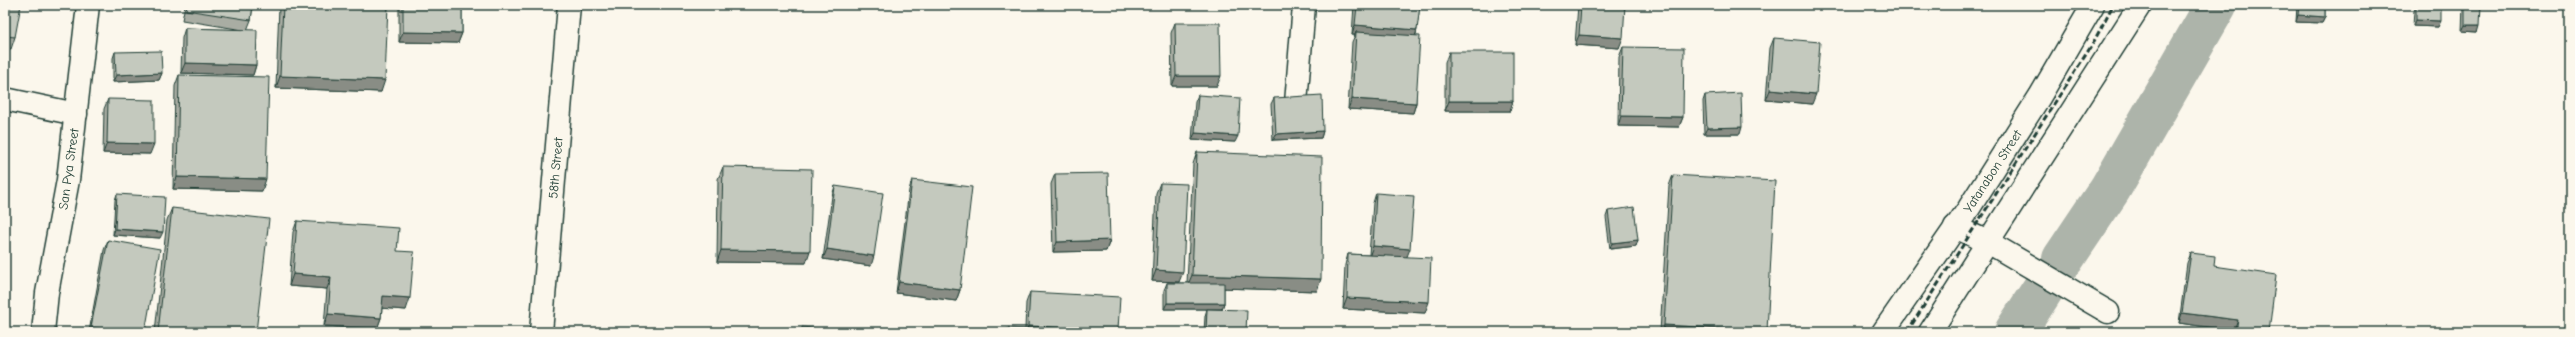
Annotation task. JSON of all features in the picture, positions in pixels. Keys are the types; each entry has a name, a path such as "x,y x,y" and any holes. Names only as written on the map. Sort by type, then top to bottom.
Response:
{"street":[{"name":"San Pya Street","path":"43,332 47,293 68,180 88,5"},
{"name":"58th Street","path":"541,332 570,5"},
{"path":"1296,103 1304,5"},
{"name":"Yatanabon Street","path":"1883,332 1955,227 2040,96 2091,5"},
{"path":"1930,332 2140,5"},
{"path":"5,99 76,114"},
{"path":"1955,227 1988,242 2108,312"}],"building":[{"path":"5,5 21,5 15,37 5,36"},
{"path":"187,5 253,5 251,20 186,10"},
{"path":"283,5 388,5 385,80 280,76"},
{"path":"403,5 462,5 462,33 403,32"},
{"path":"1357,5 1420,5 1417,30 1355,25"},
{"path":"1581,5 1625,5 1623,38 1579,35"},
{"path":"2299,5 2325,5 2325,17 2298,15"},
{"path":"2416,5 2441,5 2441,21 2416,20"},
{"path":"2465,5 2481,5 2480,25 2465,25"},
{"path":"1175,23 1220,23 1221,76 1176,76"},
{"path":"185,28 257,30 256,65 185,63"},
{"path":"1356,32 1420,36 1416,103 1352,99"},
{"path":"1774,38 1820,42 1816,94 1770,90"},
{"path":"1623,47 1684,48 1683,117 1621,116"},
{"path":"161,51 162,73 116,75 115,52"},
{"path":"1449,52 1513,52 1513,101 1449,101"},
{"path":"179,75 269,77 266,179 177,177"},
{"path":"1741,93 1742,127 1707,128 1705,95"},
{"path":"1198,95 1240,98 1238,136 1195,133"},
{"path":"1322,95 1323,131 1276,134 1274,98"},
{"path":"108,99 154,100 154,144 107,143"},
{"path":"1197,152 1322,157 1321,279 1192,275"},
{"path":"723,167 812,169 810,251 721,250"},
{"path":"1108,173 1110,240 1057,242 1055,174"},
{"path":"1673,175 1775,181 1767,331 1664,325"},
{"path":"912,180 972,187 960,290 899,282"},
{"path":"1160,183 1187,184 1183,272 1156,270"},
{"path":"835,186 883,193 874,256 827,249"},
{"path":"1376,193 1414,196 1410,249 1373,246"},
{"path":"117,194 165,197 163,232 115,229"},
{"path":"1634,207 1638,240 1612,243 1608,211"},
{"path":"172,208 269,219 256,332 158,332"},
{"path":"297,221 399,228 397,251 414,252 410,298 383,296 381,318 328,314 331,277 293,274"},
{"path":"108,240 160,249 145,332 120,332 91,327"},
{"path":"2191,253 2215,256 2214,266 2276,275 2269,332 2236,332 2238,320 2182,313"},
{"path":"1348,254 1431,258 1429,302 1347,298"},
{"path":"1167,283 1224,283 1224,303 1167,303"},
{"path":"1030,292 1120,297 1118,330 1028,326"},
{"path":"1207,309 1247,310 1246,332 1206,332"},
{"path":"802,327 850,332 802,332"},
{"path":"1008,328 1045,330 1045,332 1008,332"}],"waterway":[{"path":"2063,259 2110,189 2216,5"},
{"path":"2015,332 2043,289"}],"railway":[{"path":"1907,332 2092,45 2113,5"}]}
